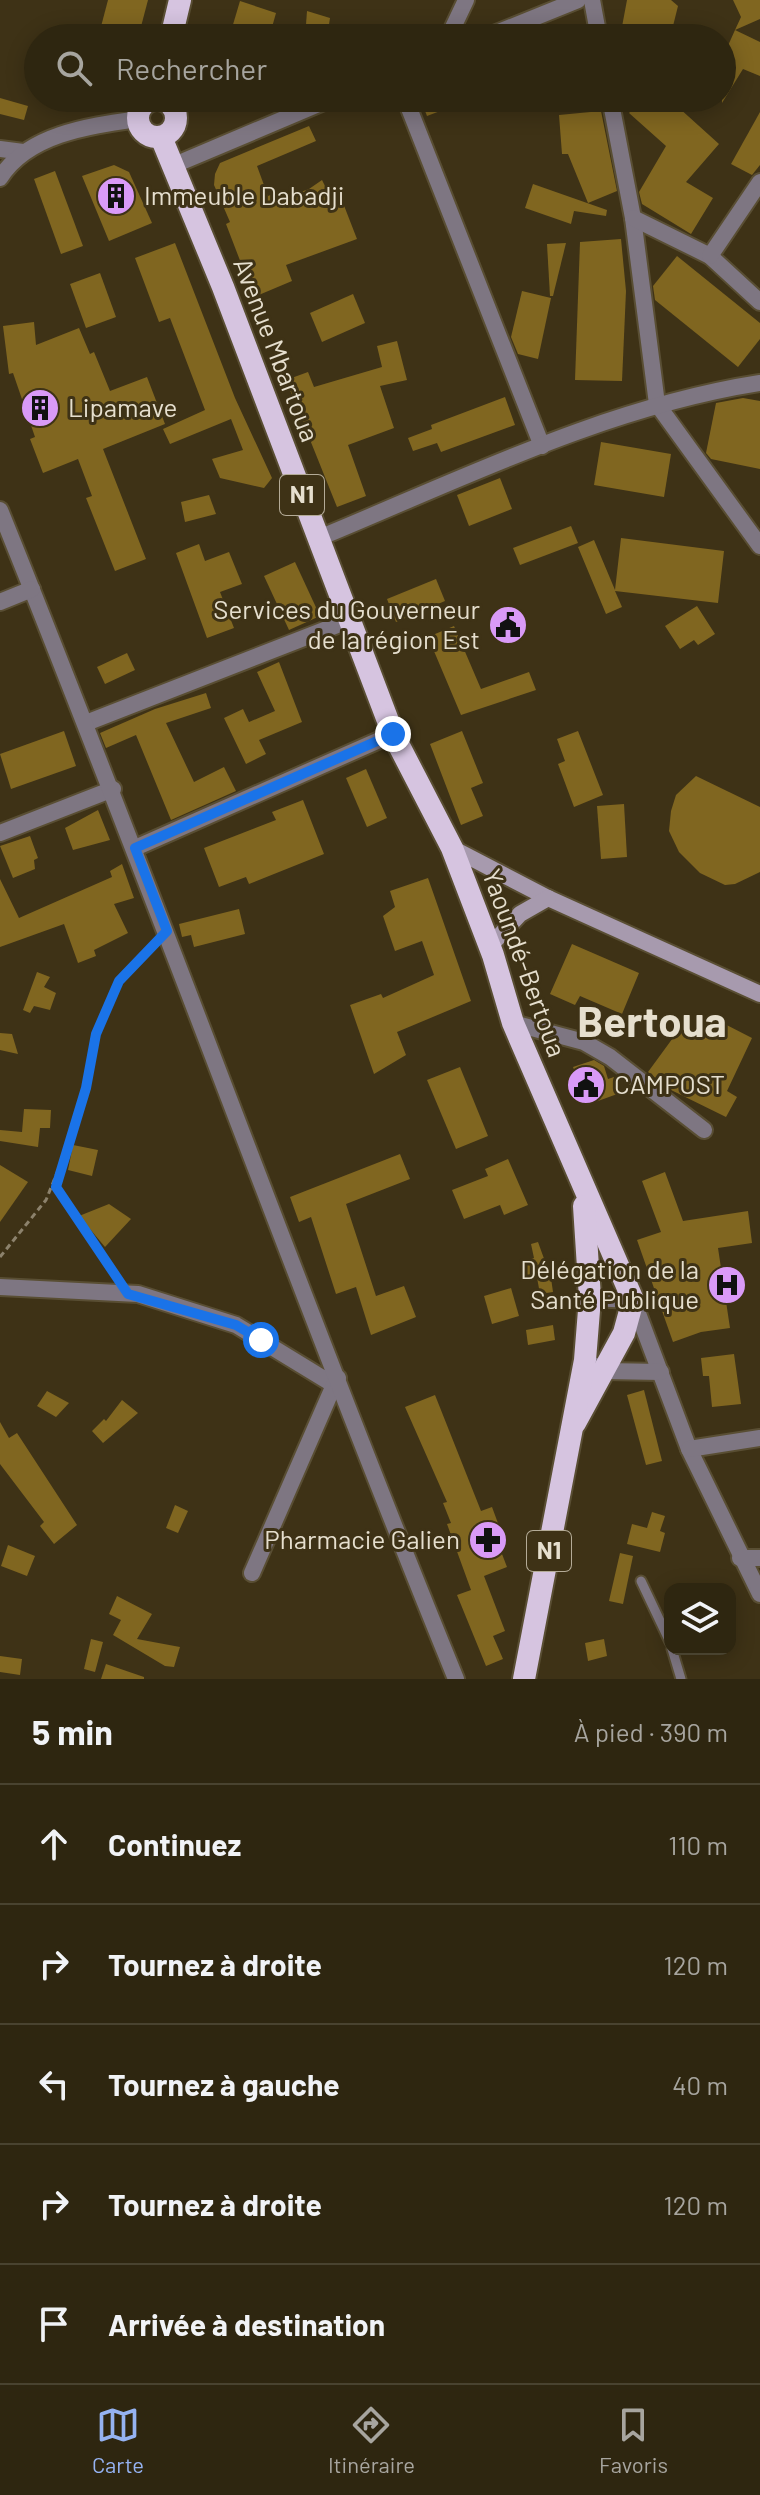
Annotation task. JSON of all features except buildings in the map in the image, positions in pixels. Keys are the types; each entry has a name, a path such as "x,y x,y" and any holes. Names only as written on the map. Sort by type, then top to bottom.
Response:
{"highway":[{"path":"174,24 180,0"},
{"path":"141,112 138,119 148,135 161,137 172,130 174,112"},
{"name":"Avenue Mbartoua","path":"161,137 223,287 393,734 452,848"},
{"name":"Yaoundé-Bertoua","path":"452,848 493,955 513,1023 633,1300"},
{"name":"Yaoundé-Bertoua","path":"582,1184 590,1298"},
{"name":"N1","path":"524,1679 575,1423 585,1360 590,1298"},
{"name":"N1","path":"575,1423 624,1333 633,1300"}],"main road":[{"path":"452,848 548,898 760,994"},
{"path":"493,955 489,947 502,929 548,898"}],"street":[{"path":"455,24 466,0"},
{"path":"519,24 578,0"},
{"path":"592,0 596,24"},
{"path":"172,166 300,112"},
{"path":"411,112 542,446"},
{"path":"613,112 633,218 657,404 760,546"},
{"path":"0,178 23,152 77,130 138,119"},
{"path":"0,149 23,152"},
{"path":"710,256 760,182"},
{"path":"633,218 710,256 760,302"},
{"path":"319,538 542,446 657,404 760,383"},
{"path":"0,510 113,789 336,1382 456,1679"},
{"path":"0,602 32,589"},
{"path":"86,723 350,620"},
{"path":"135,848 393,734"},
{"path":"0,833 113,789"},
{"path":"513,1023 584,1042 610,1057 704,1130"},
{"path":"0,1287 128,1294 236,1325 336,1382"},
{"path":"590,1298 633,1300 689,1449 760,1594"},
{"path":"585,1360 605,1371 661,1372"},
{"path":"252,1573 336,1382"},
{"path":"689,1449 760,1438"},
{"path":"740,1558 760,1558"}],"lane":[{"path":"641,1581 664,1629"},
{"path":"674,1655 681,1679"}],"path":[{"path":"128,1294 56,1187 74,1131 96,1034 119,981 167,931"},
{"path":"0,1257 46,1200 74,1131"}],"place":[{"name":"Immeuble Dabadji","path":"116,196"},
{"name":"Lipamave","path":"40,408"},
{"name":"Services du Gouverneur de la région Est","path":"508,625"},
{"name":"CAMPOST","path":"586,1085"},
{"name":"Délégation de la Santé Publique","path":"727,1285"},
{"name":"Pharmacie Galien","path":"488,1540"}],"district":[{"name":"Bertoua","path":"652,1022"}],"route":[{"path":"261,1340 236,1325 138,1294 128,1294 56,1187 86,1088 96,1034 119,981 167,931 135,848 393,734"}]}
